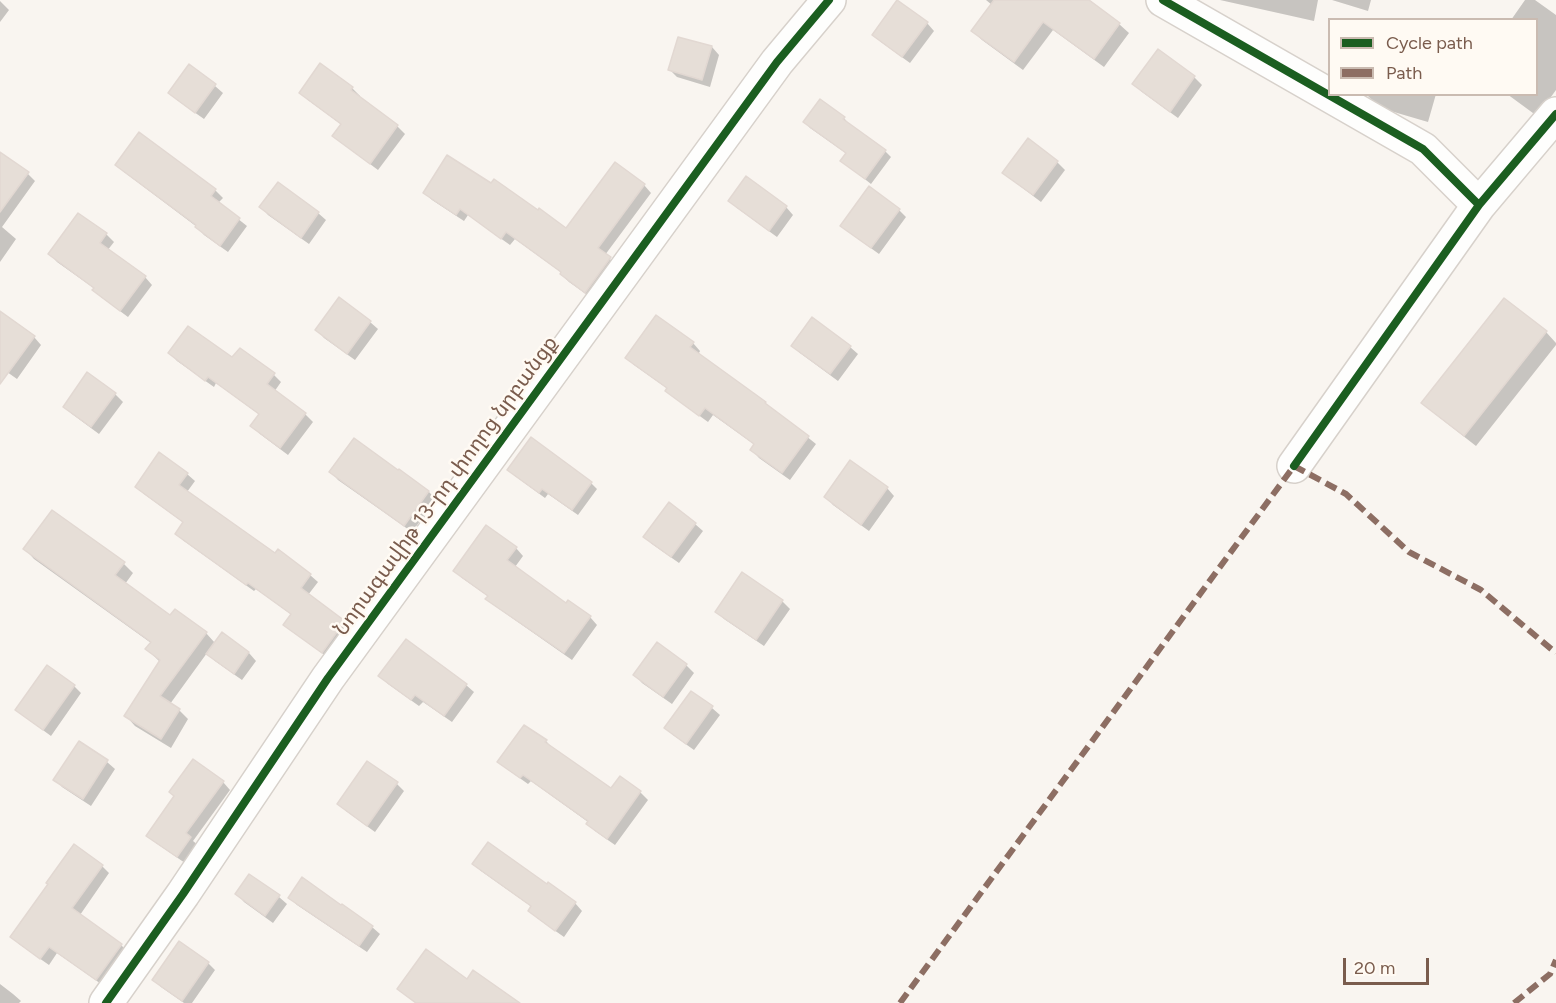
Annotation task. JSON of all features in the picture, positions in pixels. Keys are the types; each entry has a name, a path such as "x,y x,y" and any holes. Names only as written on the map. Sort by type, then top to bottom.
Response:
{"street":[{"name":"Նորագավիթ 13-րդ փողոց նրբանցք","path":"106,1003 183,894 328,678 777,62 830,0"},
{"path":"1163,0 1328,95"},
{"path":"1329,96 1423,150 1479,206"},
{"path":"1294,466 1479,206 1556,114"}],"building":[{"path":"897,0 928,22 902,57 872,35"},
{"path":"994,0 1089,0 1120,23 1094,59 1043,22 1014,62 971,31"},
{"path":"678,37 712,46 702,80 668,70"},
{"path":"1158,49 1195,76 1170,112 1132,84"},
{"path":"320,63 353,87 351,90 398,125 370,164 332,136 341,124 299,93"},
{"path":"189,64 216,84 195,113 168,93"},
{"path":"820,99 886,150 865,179 840,161 846,153 803,122"},
{"path":"139,132 216,189 211,196 240,218 220,246 195,227 196,225 115,165"},
{"path":"1028,138 1058,161 1033,195 1002,173"},
{"path":"0,152 29,172 0,212"},
{"path":"447,155 491,183 494,179 566,228 615,162 645,184 598,248 611,257 585,293 560,274 561,272 506,232 501,239 460,209 456,215 423,193"},
{"path":"746,176 787,206 769,231 728,201"},
{"path":"278,182 319,212 301,238 259,207"},
{"path":"869,186 900,209 871,248 840,226"},
{"path":"78,213 107,233 100,243 146,276 120,311 92,290 94,288 48,254"},
{"path":"339,297 371,321 347,354 315,330"},
{"path":"1504,298 1547,331 1464,436 1421,403"},
{"path":"0,311 35,336 0,384"},
{"path":"656,315 694,342 690,347 809,436 782,473 750,450 754,444 705,408 699,416 665,391 667,388 625,358"},
{"path":"812,317 851,346 830,374 791,346"},
{"path":"188,326 232,357 240,348 275,373 267,384 306,413 280,448 250,426 259,414 208,377 205,381 168,353"},
{"path":"87,372 116,393 91,427 63,407"},
{"path":"531,437 592,482 572,510 542,489 539,493 507,470"},
{"path":"354,438 429,491 404,526 329,472"},
{"path":"159,452 188,473 179,485 275,553 278,549 311,574 301,588 345,621 322,653 283,625 291,614 175,534 183,522 135,487"},
{"path":"850,460 888,487 861,525 824,497"},
{"path":"669,502 696,523 671,557 643,537"},
{"path":"52,510 125,562 115,575 170,615 175,609 207,632 160,696 180,709 161,739 124,716 160,660 145,649 151,642 23,549"},
{"path":"486,525 517,547 507,560 566,603 568,600 591,616 564,653 485,599 488,596 453,571"},
{"path":"742,572 783,600 756,640 715,612"},
{"path":"222,632 249,652 234,674 206,654"},
{"path":"406,639 467,684 444,716 415,695 411,700 378,676"},
{"path":"657,642 687,664 663,697 633,675"},
{"path":"47,665 75,685 43,730 15,710"},
{"path":"691,691 713,706 686,744 664,728"},
{"path":"524,725 611,788 620,776 641,791 607,839 586,824 588,821 523,775 520,778 497,762"},
{"path":"79,741 108,760 83,799 53,780"},
{"path":"193,759 224,781 186,833 191,837 177,857 146,836 174,796 169,792"},
{"path":"367,761 398,782 367,826 337,804"},
{"path":"488,842 576,902 555,931 528,911 531,906 472,864"},
{"path":"74,844 103,865 72,908 122,944 96,980 49,947 40,959 10,937"},
{"path":"249,874 280,895 265,916 235,894"},
{"path":"302,877 373,926 359,946 288,898"},
{"path":"179,941 209,962 182,1001 152,980"},
{"path":"426,949 467,979 473,970 520,1003 416,1003 397,989"}],"marked path":[{"path":"900,1003 1294,466 1346,494 1409,552 1481,590 1556,653"},
{"path":"1514,1003 1550,974 1556,960"}],"cycle path":[{"path":"106,1003 183,894 328,678 777,62 829,0"},
{"path":"1163,0 1328,95"},
{"path":"1331,96 1423,149 1479,205"},
{"path":"1294,466 1479,205 1556,114"}]}
